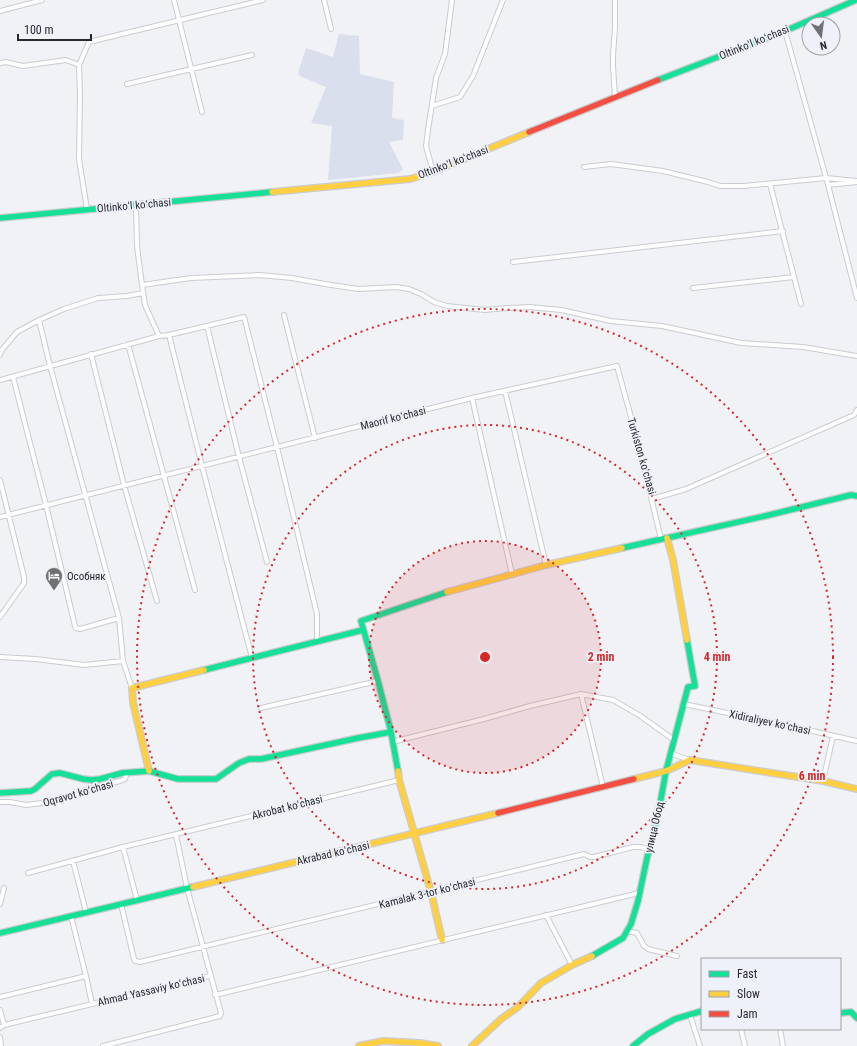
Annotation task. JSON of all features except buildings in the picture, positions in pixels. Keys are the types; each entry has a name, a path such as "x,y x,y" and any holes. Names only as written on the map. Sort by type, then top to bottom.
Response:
{"street":[{"path":"20,0 22,5"},
{"path":"0,11 42,0"},
{"path":"174,0 202,112"},
{"path":"87,209 79,159 79,65 89,42 263,0"},
{"path":"324,0 331,29"},
{"path":"433,172 426,146 436,78 445,54 452,0"},
{"path":"432,106 460,97 474,76 503,0"},
{"path":"614,0 615,28 613,67 615,97"},
{"name":"Oltinkoʻl koʻchasi","path":"0,218 410,179 433,172 615,97 784,31 856,0"},
{"path":"784,31 828,185 857,298"},
{"path":"127,84 252,55"},
{"path":"0,63 6,62 23,66 66,60 79,65"},
{"path":"584,167 611,164 663,171 720,186 744,186 826,178 857,181"},
{"path":"828,185 857,181"},
{"path":"770,184 801,304"},
{"path":"136,205 137,246 145,305 159,336"},
{"path":"513,262 783,231"},
{"path":"142,285 191,278 259,275 292,278 358,289 396,287 409,289 434,302 447,306 485,310 530,307 562,310 611,321 662,326 741,343 803,347 857,356"},
{"path":"692,288 794,277"},
{"path":"0,355 1,350 17,332 64,309 98,298 127,296 143,293"},
{"path":"284,315 315,438"},
{"path":"0,380 128,344 244,317 317,614 317,642"},
{"path":"39,320 50,366 119,618 123,661 132,688 133,703 149,771"},
{"path":"207,326 239,457 267,562"},
{"path":"169,335 252,658"},
{"path":"128,344 195,590"},
{"path":"91,354 124,485 157,601"},
{"name":"Turkiston koʻchasi","path":"472,398 617,366 652,499 686,489 854,415 857,410"},
{"path":"13,377 75,626 76,628 80,629 119,618"},
{"path":"505,391 546,565"},
{"path":"472,398 512,574"},
{"name":"Maorif koʻchasi","path":"0,517 472,398"},
{"path":"0,480 24,576 24,582 0,617"},
{"path":"442,940 399,780 391,732 361,621 448,592 546,565 765,516 851,495 857,496"},
{"path":"652,499 664,539"},
{"name":"улица Обод","path":"472,1046 501,1019 518,1007 541,983 623,938 631,924 638,901 658,815 670,753 688,687 695,686 673,560 664,539"},
{"path":"132,688 363,630"},
{"path":"0,657 36,659 84,665 123,661"},
{"path":"262,708 378,681"},
{"path":"392,742 484,720 530,706 581,694 613,700 639,715 674,740"},
{"path":"581,694 603,787"},
{"name":"Xidiraliyev koʻchasi","path":"684,704 857,741"},
{"path":"0,793 31,791 52,774 57,773 92,780 127,772 149,771 178,779 216,780 239,763 249,759 261,759 391,732"},
{"path":"823,781 833,736"},
{"path":"670,753 690,760 823,781 857,789"},
{"name":"Akrabad koʻchasi","path":"0,933 414,834 603,787 666,771 690,760"},
{"name":"Oqravot koʻchasi","path":"0,802 26,805 50,802 76,795 88,789 120,781 125,779 127,772"},
{"name":"Akrobat koʻchasi","path":"28,873 123,847 399,780"},
{"path":"103,1046 220,1016 221,1013 187,888 176,835"},
{"path":"123,847 137,900"},
{"name":"Kamalak 3-tor koʻchasi","path":"121,904 134,959 135,961 140,962 584,854 594,858 633,847 650,850"},
{"path":"73,861 86,912"},
{"path":"0,904 4,888"},
{"path":"215,995 639,893"},
{"path":"546,915 572,965"},
{"name":"Ahmad Yassaviy koʻchasi","path":"71,916 92,1004"},
{"path":"627,931 637,933 644,946 648,949 678,956"},
{"path":"0,997 86,976"},
{"name":"Ahmad Yassaviy koʻchasi","path":"2,1026 210,976"},
{"path":"841,1013 851,1012 857,1009"},
{"path":"0,1010 2,1026"},
{"path":"634,1046 648,1034 675,1019 701,1011"},
{"path":"851,1012 857,1018"},
{"path":"690,1015 700,1046"},
{"path":"741,1030 745,1046"},
{"path":"780,1030 783,1046"},
{"path":"0,1037 0,1046"},
{"path":"359,1046 383,1041 420,1043 438,1046"}],"shaded area":[{"path":"339,34 359,36 360,74 394,82 392,118 404,120 403,140 389,142 403,169 399,173 328,180 332,126 311,123 326,87 300,76 298,73 306,48 333,57"}],"traffic: fast":[{"path":"658,80 785,31 856,0"},
{"path":"0,218 272,192"},
{"path":"622,548 851,495 857,496"},
{"path":"398,771 391,732 361,621 447,592"},
{"path":"204,670 363,630"},
{"path":"592,956 623,938 631,924 638,901 658,815 666,771 688,687 695,686 687,640"},
{"path":"0,793 31,791 52,774 60,773 92,780 122,773 149,771 178,779 216,779 239,763 249,759 261,759 391,732"},
{"path":"0,933 193,887"},
{"path":"633,1046 648,1034 675,1019 701,1011"},
{"path":"841,1013 851,1012 857,1018"}],"traffic: slow":[{"path":"272,192 410,179 433,172 529,132"},
{"path":"667,538 673,560 687,640"},
{"path":"447,592 546,565 622,548"},
{"path":"149,771 133,703 132,688 204,670"},
{"path":"634,779 666,771 690,760 823,781 857,789"},
{"path":"398,771 399,780 431,892 442,940"},
{"path":"193,887 498,813"},
{"path":"472,1046 501,1019 518,1007 541,983 572,965 592,956"},
{"path":"359,1046 383,1041 420,1043 438,1046"}],"traffic: jam":[{"path":"529,132 658,80"},
{"path":"498,813 634,779"}],"place":[{"name":"Особняк","path":"54,591"}]}
